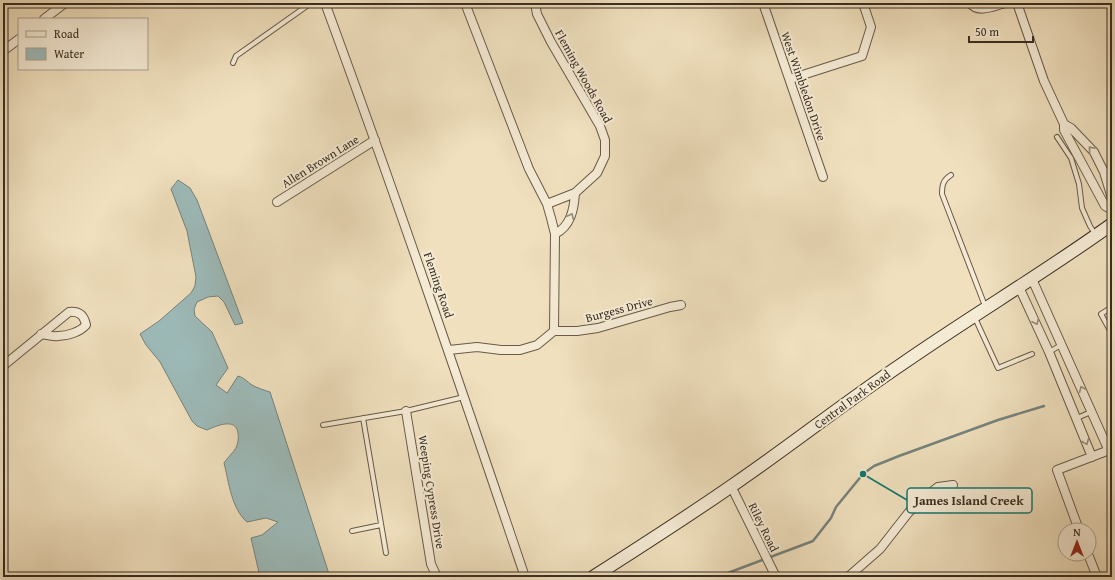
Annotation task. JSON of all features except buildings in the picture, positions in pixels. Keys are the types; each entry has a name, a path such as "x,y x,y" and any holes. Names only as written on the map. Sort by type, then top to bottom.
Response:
{"street":[{"path":"45,18 65,3"},
{"name":"Fleming Road","path":"325,3 376,140 525,577"},
{"path":"448,350 477,347 501,350 520,350 537,345 554,331 555,234 547,204 529,169 465,3"},
{"name":"Fleming Woods Road","path":"535,3 537,14 551,42 600,126 605,140 604,156 597,173 575,193 547,204"},
{"name":"West Wimbledon Drive","path":"763,3 823,177"},
{"path":"790,79 862,56 871,27 863,3"},
{"path":"970,3 973,7 983,10 1005,3"},
{"path":"1017,3 1044,81 1064,124 1064,130 1105,206 1112,210"},
{"path":"3,51 18,40"},
{"path":"1064,124 1094,152 1104,172 1112,198"},
{"name":"Allen Brown Lane","path":"278,202 376,140"},
{"path":"555,234 562,230 570,219 574,207 575,193"},
{"name":"Central Park Road","path":"593,577 732,486 791,444 848,400 1032,279 1112,224"},
{"path":"1032,279 1091,412 1110,450 1057,470 1076,522"},
{"path":"1019,287 1049,352 1092,457"},
{"name":"Burgess Drive","path":"554,331 577,331 598,328 681,305"},
{"path":"3,366 41,334 69,312 80,314 86,325 82,329 63,336 57,337 41,334"},
{"name":"Weeping Cypress Drive","path":"406,411 431,564 437,577"},
{"path":"848,577 880,549 909,512 938,486 953,485"},
{"name":"Riley Road","path":"732,486 776,577"},
{"path":"1091,562 1097,577"}],"lane":[{"path":"233,63 236,56 311,3"},
{"path":"1057,137 1071,158 1079,184 1082,208 1096,235"},
{"path":"951,175 945,179 942,185 942,194 986,308"},
{"path":"1112,307 1101,314 1112,334"},
{"path":"974,316 998,368 1032,354"},
{"path":"1049,352 1062,345"},
{"path":"323,425 406,411 464,397"},
{"path":"1077,418 1091,412"},
{"path":"363,418 386,553"},
{"path":"352,532 381,524"}],"water":[{"path":"178,180 190,188 197,200 243,323 235,325 224,302 218,296 208,297 197,302 194,309 195,316 212,332 228,368 216,385 227,393 238,376 254,386 270,392 330,577 260,577 251,538 262,535 278,522 266,518 247,522 237,510 229,486 224,463 237,446 238,433 236,428 234,425 230,424 220,425 207,430 197,426 192,421 160,362 146,345 140,334 159,321 191,293 195,286 196,277 187,231 171,189"}],"waterway":[{"path":"717,577 813,541 831,518 836,507 863,474 874,466 998,420 1044,406"}],"place":[{"name":"James Island Creek","path":"863,474"}]}
